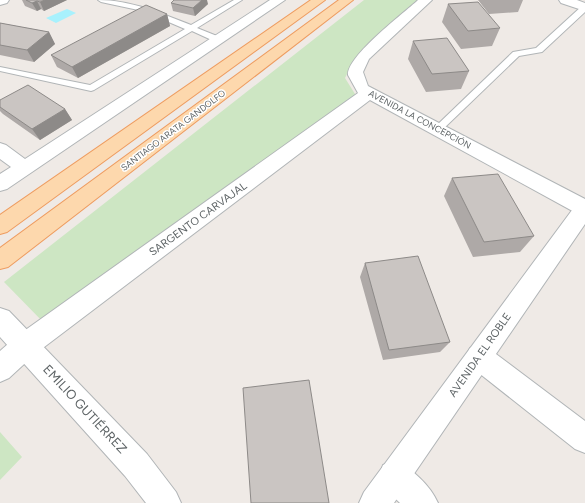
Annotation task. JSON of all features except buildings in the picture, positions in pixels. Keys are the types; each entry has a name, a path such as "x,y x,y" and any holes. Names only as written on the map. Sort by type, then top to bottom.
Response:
{"main road":[{"name":"SANTIAGO ARATA GANDOLFO","path":"0,226 319,0"},
{"name":"SANTIAGO ARATA GANDOLFO","path":"0,260 346,0"}],"street":[{"path":"0,184 279,0"},
{"name":"AVENIDA LA CONCEPCIÓN","path":"426,0 364,56 358,64 354,73 355,78 362,89 585,208"},
{"path":"565,0 585,8"},
{"name":"SARGENTO CARVAJAL","path":"0,369 26,345 370,92"},
{"path":"0,149 24,168"},
{"name":"AVENIDA EL ROBLE","path":"375,503 585,208"},
{"name":"EMILIO GUTIÉRREZ","path":"0,319 26,345 136,465 165,503"},
{"path":"479,357 585,439"},
{"path":"394,476 422,503"}],"lane":[{"path":"101,0 145,9 219,40"},
{"path":"0,69 91,88 239,0"},
{"path":"438,129 516,54 539,50 585,8"}],"green space":[{"path":"364,0 418,0 355,58 345,78 355,94 353,99 45,324 4,282"},
{"path":"0,432 22,457 0,480"}],"water":[{"path":"67,9 76,13 56,23 46,18"}]}
